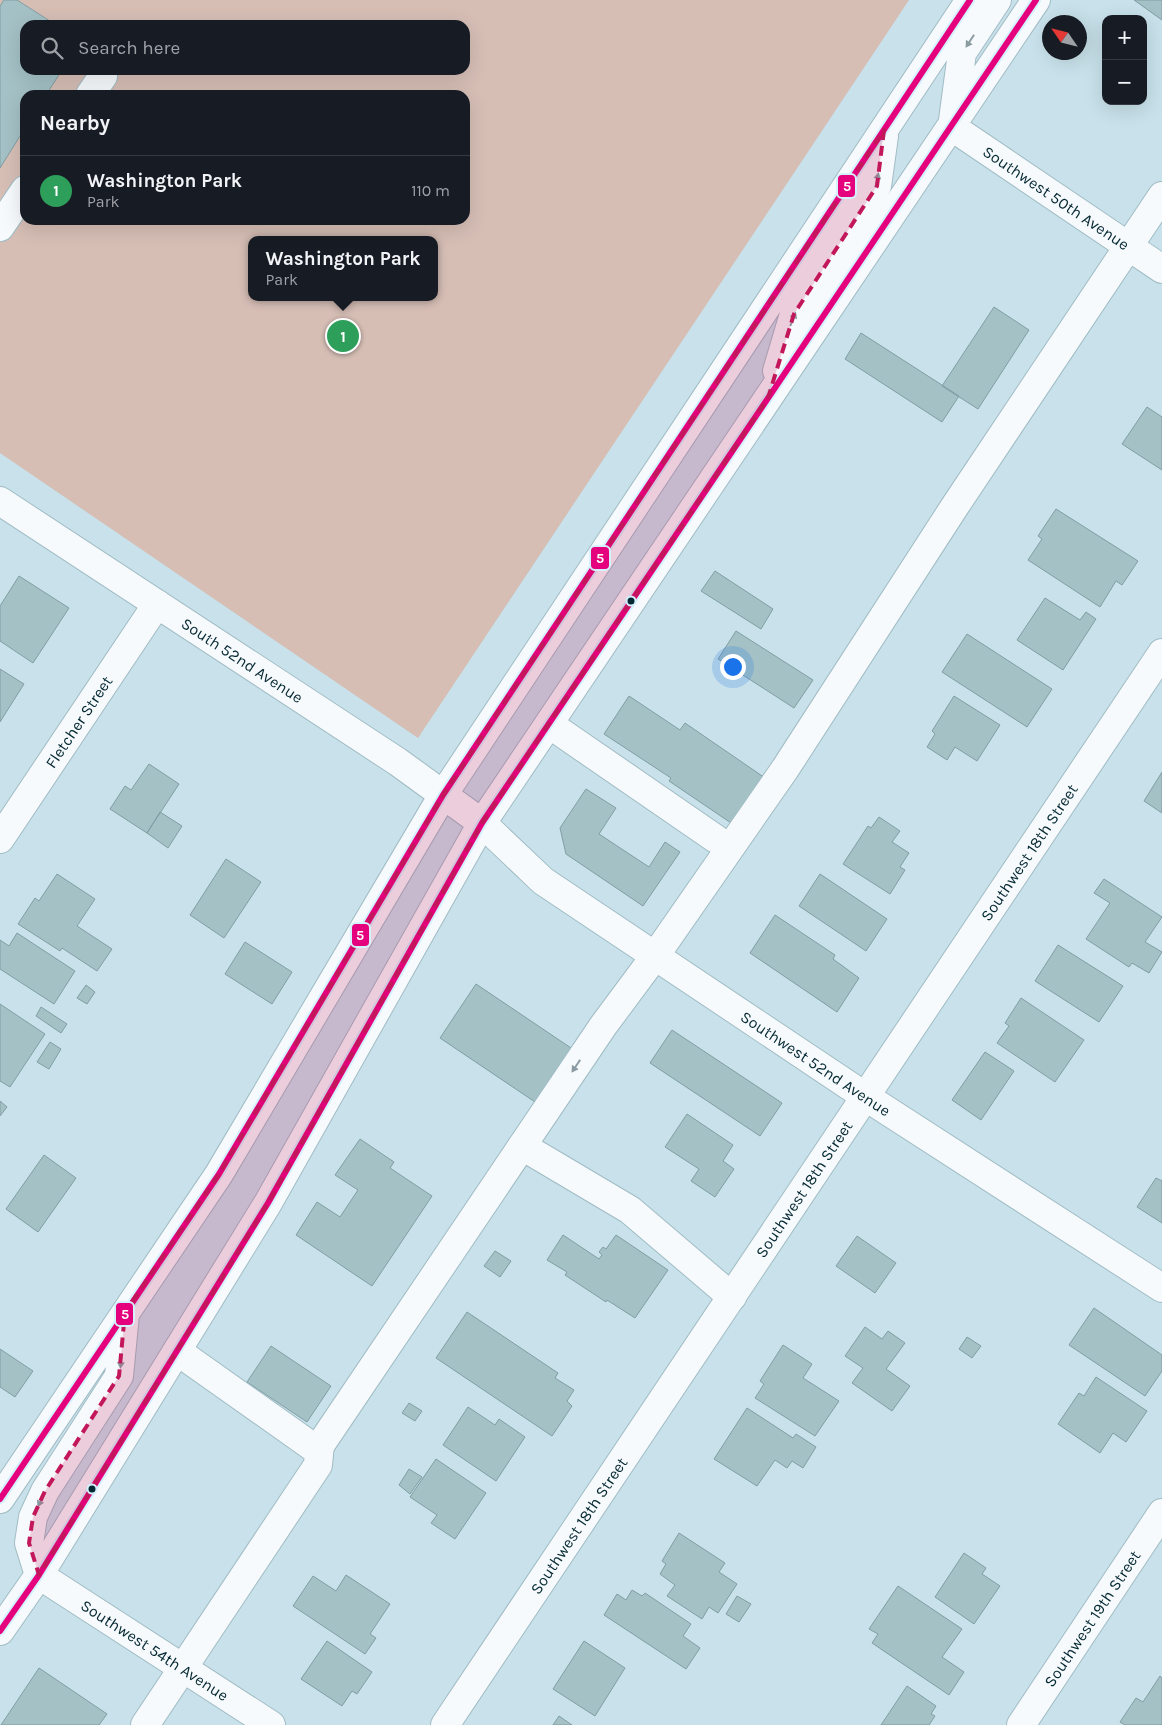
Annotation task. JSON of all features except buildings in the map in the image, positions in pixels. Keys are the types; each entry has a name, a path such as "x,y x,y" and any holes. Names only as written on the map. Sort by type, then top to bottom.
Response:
{"main road":[{"path":"0,1498 219,1174 444,795 970,0"},
{"path":"952,127 962,53 997,0"},
{"path":"0,1631 39,1574 268,1204 482,823 1036,0"},
{"name":"Southwest 50th Avenue","path":"952,127 1162,269"},
{"path":"768,398 794,314 877,186 884,130"},
{"path":"177,1352 317,1450 603,1026 655,956 785,769 954,506 1162,196"},
{"path":"0,227 20,197"},
{"name":"South 52nd Avenue","path":"0,501 398,762 482,823"},
{"name":"Fletcher Street","path":"0,839 157,604"},
{"name":"Southwest 18th Street","path":"445,1725 1162,653"},
{"path":"549,724 716,839"},
{"name":"Southwest 52nd Avenue","path":"482,823 543,880 866,1097 1162,1288"},
{"path":"522,1146 630,1210 732,1297"},
{"path":"39,1574 29,1543 33,1517 45,1490 119,1376 125,1312"},
{"path":"145,1725 318,1465 320,1444"},
{"name":"Southwest 19th Street","path":"1021,1725 1162,1513"},
{"name":"Southwest 54th Avenue","path":"39,1574 271,1725"}],"highlighted area":[{"path":"884,130 877,186 794,314 768,398 482,823 268,1203 39,1575 29,1543 33,1517 45,1491 119,1376 125,1312 219,1174 443,795"}],"shaded area":[{"path":"0,0 909,0 418,738 0,453"}],"transit line":[{"name":"5","path":"0,1499 219,1174 443,795 970,0"},
{"name":"5","path":"0,1631 39,1575 268,1203 482,823 1036,0"}],"place":[{"name":"Washington Park","path":"343,336"}]}
